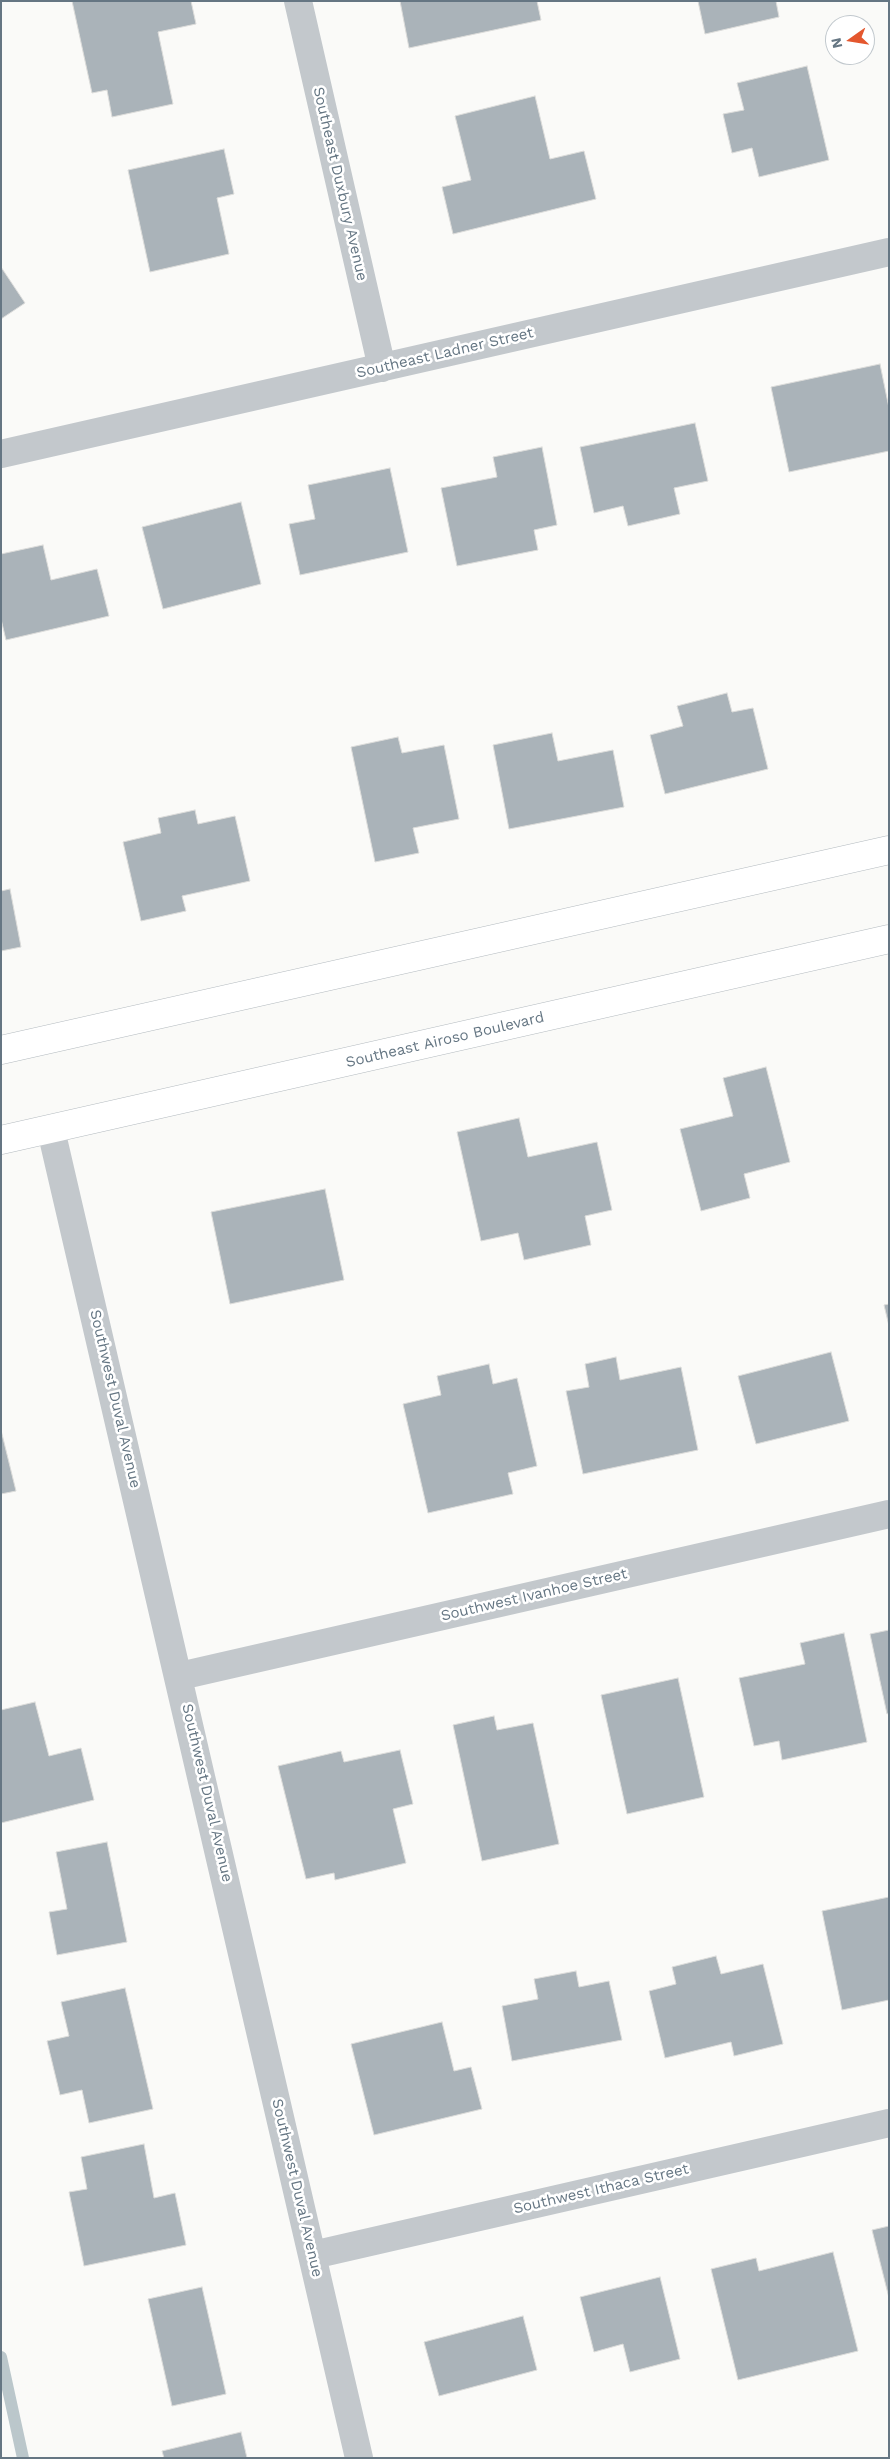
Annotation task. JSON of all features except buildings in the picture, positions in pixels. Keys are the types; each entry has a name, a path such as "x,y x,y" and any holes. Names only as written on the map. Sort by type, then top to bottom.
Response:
{"main road":[{"path":"1,1050 889,850"},
{"name":"Southeast Airoso Boulevard","path":"1,1140 889,939"}],"street":[{"name":"Southeast Duxbury Avenue","path":"298,1 382,368"},
{"name":"Southeast Ladner Street","path":"1,454 889,252"},
{"name":"Southwest Duval Avenue","path":"51,1130 180,1676 359,2458"},
{"name":"Southwest Ivanhoe Street","path":"180,1676 889,1514"},
{"name":"Southwest Ithaca Street","path":"313,2255 889,2123"}],"waterway":[{"path":"1,2357 23,2458"}]}
